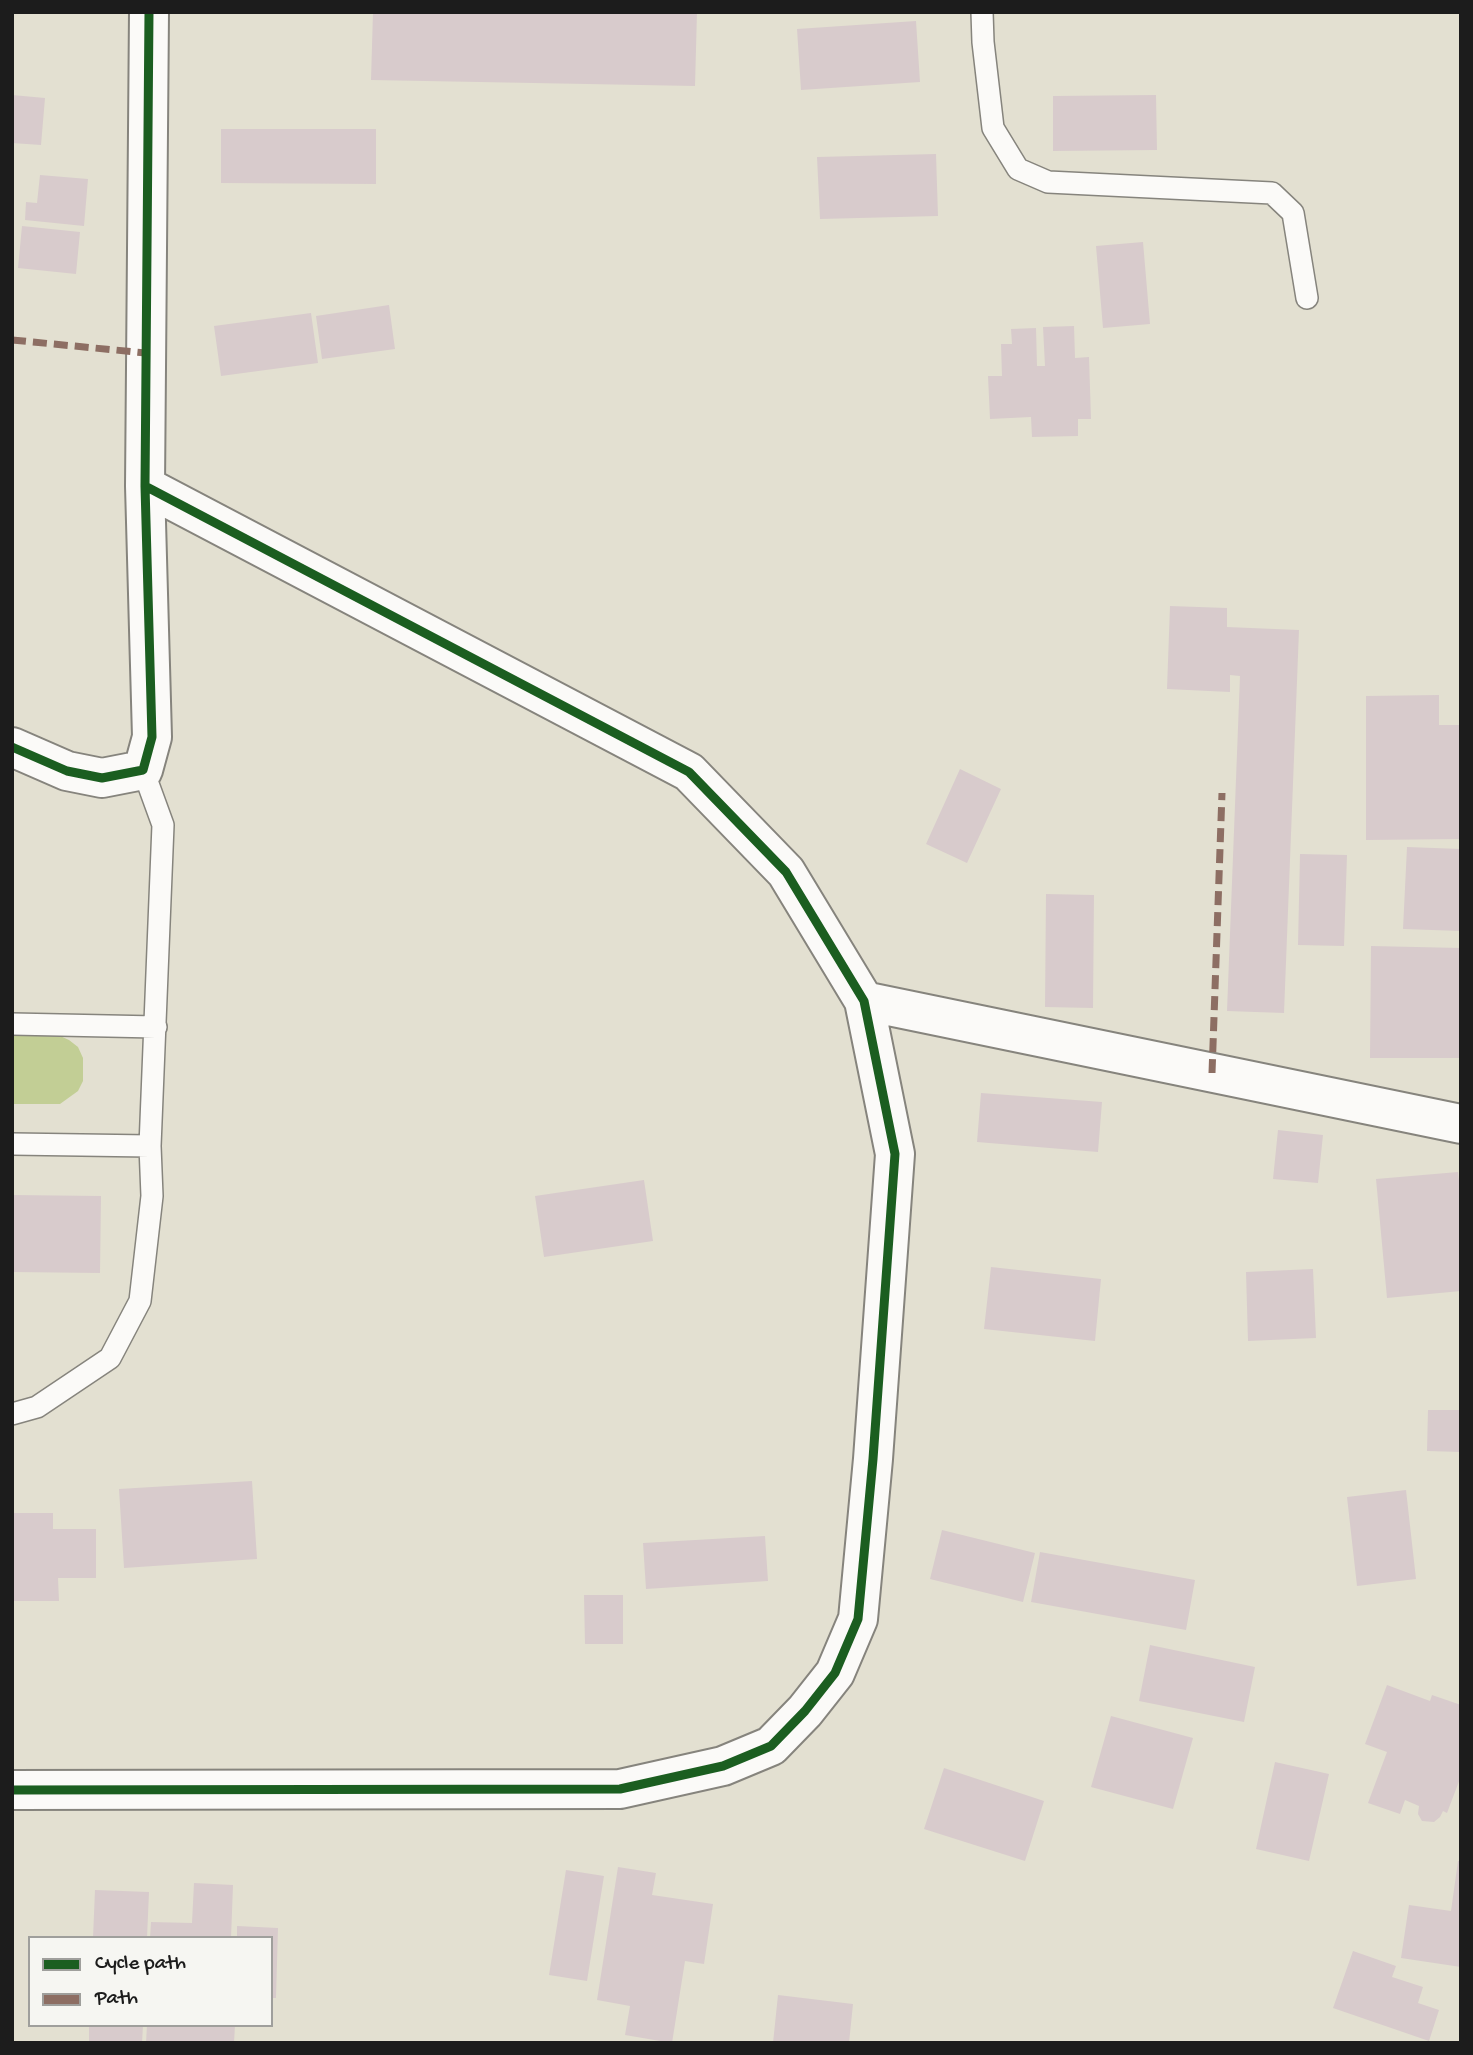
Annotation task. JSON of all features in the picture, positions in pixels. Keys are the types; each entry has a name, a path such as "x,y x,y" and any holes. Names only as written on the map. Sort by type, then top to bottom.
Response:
{"street":[{"path":"12,747 67,771 102,778 143,770 152,737 145,486 149,12"},
{"path":"12,1790 620,1789 723,1766 771,1746 805,1711 835,1673 858,1619 873,1459 895,1154 864,1000 786,872 689,772 145,486"},
{"path":"864,1000 1461,1124"}],"lane":[{"path":"982,12 993,128 1018,169 1048,182 1272,192 1293,213 1307,298"},
{"path":"12,1414 37,1406 110,1358 140,1301 152,1196 150,1146 163,825 143,770"},
{"path":"12,1024 156,1027"},
{"path":"12,1144 150,1146"}],"green space":[{"path":"12,1034 58,1035 78,1047 83,1058 83,1081 78,1091 60,1104 12,1104"}],"building":[{"path":"373,12 697,12 695,86 371,80"},
{"path":"916,21 920,82 801,90 797,29"},
{"path":"12,95 45,98 41,145 12,143"},
{"path":"1156,95 1157,150 1053,151 1053,96"},
{"path":"221,129 376,129 376,184 221,183"},
{"path":"936,154 938,216 820,219 817,157"},
{"path":"40,175 88,179 84,226 25,220 26,202 37,203"},
{"path":"22,226 80,232 76,274 18,268"},
{"path":"1143,242 1150,324 1103,328 1096,246"},
{"path":"389,305 395,349 322,359 316,316"},
{"path":"311,313 318,363 221,376 214,326"},
{"path":"1074,326 1075,358 1089,357 1091,419 1078,419 1078,436 1032,437 1031,417 990,419 988,376 1002,376 1001,344 1012,344 1011,329 1036,328 1037,366 1045,366 1043,327"},
{"path":"1170,606 1227,608 1227,627 1299,630 1284,1013 1227,1011 1240,676 1230,675 1230,692 1167,689"},
{"path":"1439,695 1439,725 1461,725 1461,839 1366,840 1366,696"},
{"path":"960,769 1001,789 967,863 926,844"},
{"path":"1407,847 1461,849 1461,931 1403,929"},
{"path":"1300,854 1347,855 1344,946 1298,945"},
{"path":"1046,894 1094,895 1093,1008 1045,1007"},
{"path":"1371,946 1461,948 1461,1058 1370,1058"},
{"path":"981,1093 1102,1102 1098,1152 977,1142"},
{"path":"1278,1130 1323,1135 1318,1183 1273,1179"},
{"path":"1458,1172 1461,1197 1461,1291 1387,1298 1376,1179"},
{"path":"644,1180 653,1241 544,1257 535,1196"},
{"path":"12,1195 101,1196 100,1273 12,1272"},
{"path":"991,1267 1101,1279 1095,1341 984,1329"},
{"path":"1313,1269 1316,1338 1248,1341 1246,1272"},
{"path":"1428,1410 1461,1410 1461,1452 1427,1451"},
{"path":"252,1481 257,1559 124,1568 119,1489"},
{"path":"1406,1490 1416,1579 1357,1586 1347,1497"},
{"path":"13,1513 53,1513 53,1529 96,1529 96,1578 58,1578 59,1601 12,1601"},
{"path":"942,1530 1035,1553 1023,1602 930,1579"},
{"path":"765,1536 768,1581 646,1589 643,1543"},
{"path":"1040,1552 1195,1580 1186,1630 1031,1602"},
{"path":"584,1595 623,1595 623,1644 585,1644"},
{"path":"1150,1645 1255,1667 1244,1722 1139,1701"},
{"path":"1387,1685 1430,1701 1432,1695 1461,1705 1461,1776 1447,1813 1443,1811 1434,1822 1422,1821 1418,1814 1419,1806 1405,1800 1400,1814 1368,1803 1387,1752 1365,1744"},
{"path":"1111,1716 1193,1738 1173,1809 1091,1787"},
{"path":"1275,1762 1329,1774 1309,1861 1256,1849"},
{"path":"944,1768 1044,1801 1025,1861 924,1829"},
{"path":"1458,1861 1461,1861 1461,1967 1401,1958 1409,1905 1451,1911"},
{"path":"618,1867 656,1873 652,1895 713,1904 704,1964 685,1961 672,2043 625,2035 630,2006 597,2000"},
{"path":"566,1870 604,1876 587,1981 549,1975"},
{"path":"194,1883 233,1885 231,1936 150,1936 151,1922 192,1923"},
{"path":"95,1890 149,1892 147,1936 93,1936"},
{"path":"237,1926 278,1928 276,1998 273,1998 273,1936 237,1936"},
{"path":"1353,1951 1396,1966 1392,1977 1423,1987 1418,2003 1439,2010 1429,2041 1333,2008"},
{"path":"778,1995 853,2004 849,2043 773,2043"},
{"path":"89,2027 143,2027 142,2043 89,2043"},
{"path":"147,2027 235,2027 234,2043 146,2043"}],"marked path":[{"path":"12,340 146,353"},
{"path":"1212,1073 1222,793"}],"cycle path":[{"path":"12,747 67,771 102,778 143,770 152,737 145,486 149,12"},
{"path":"12,1790 620,1789 723,1766 771,1746 805,1711 835,1673 858,1619 873,1459 895,1154 864,1001 786,872 689,772 145,486"}]}
